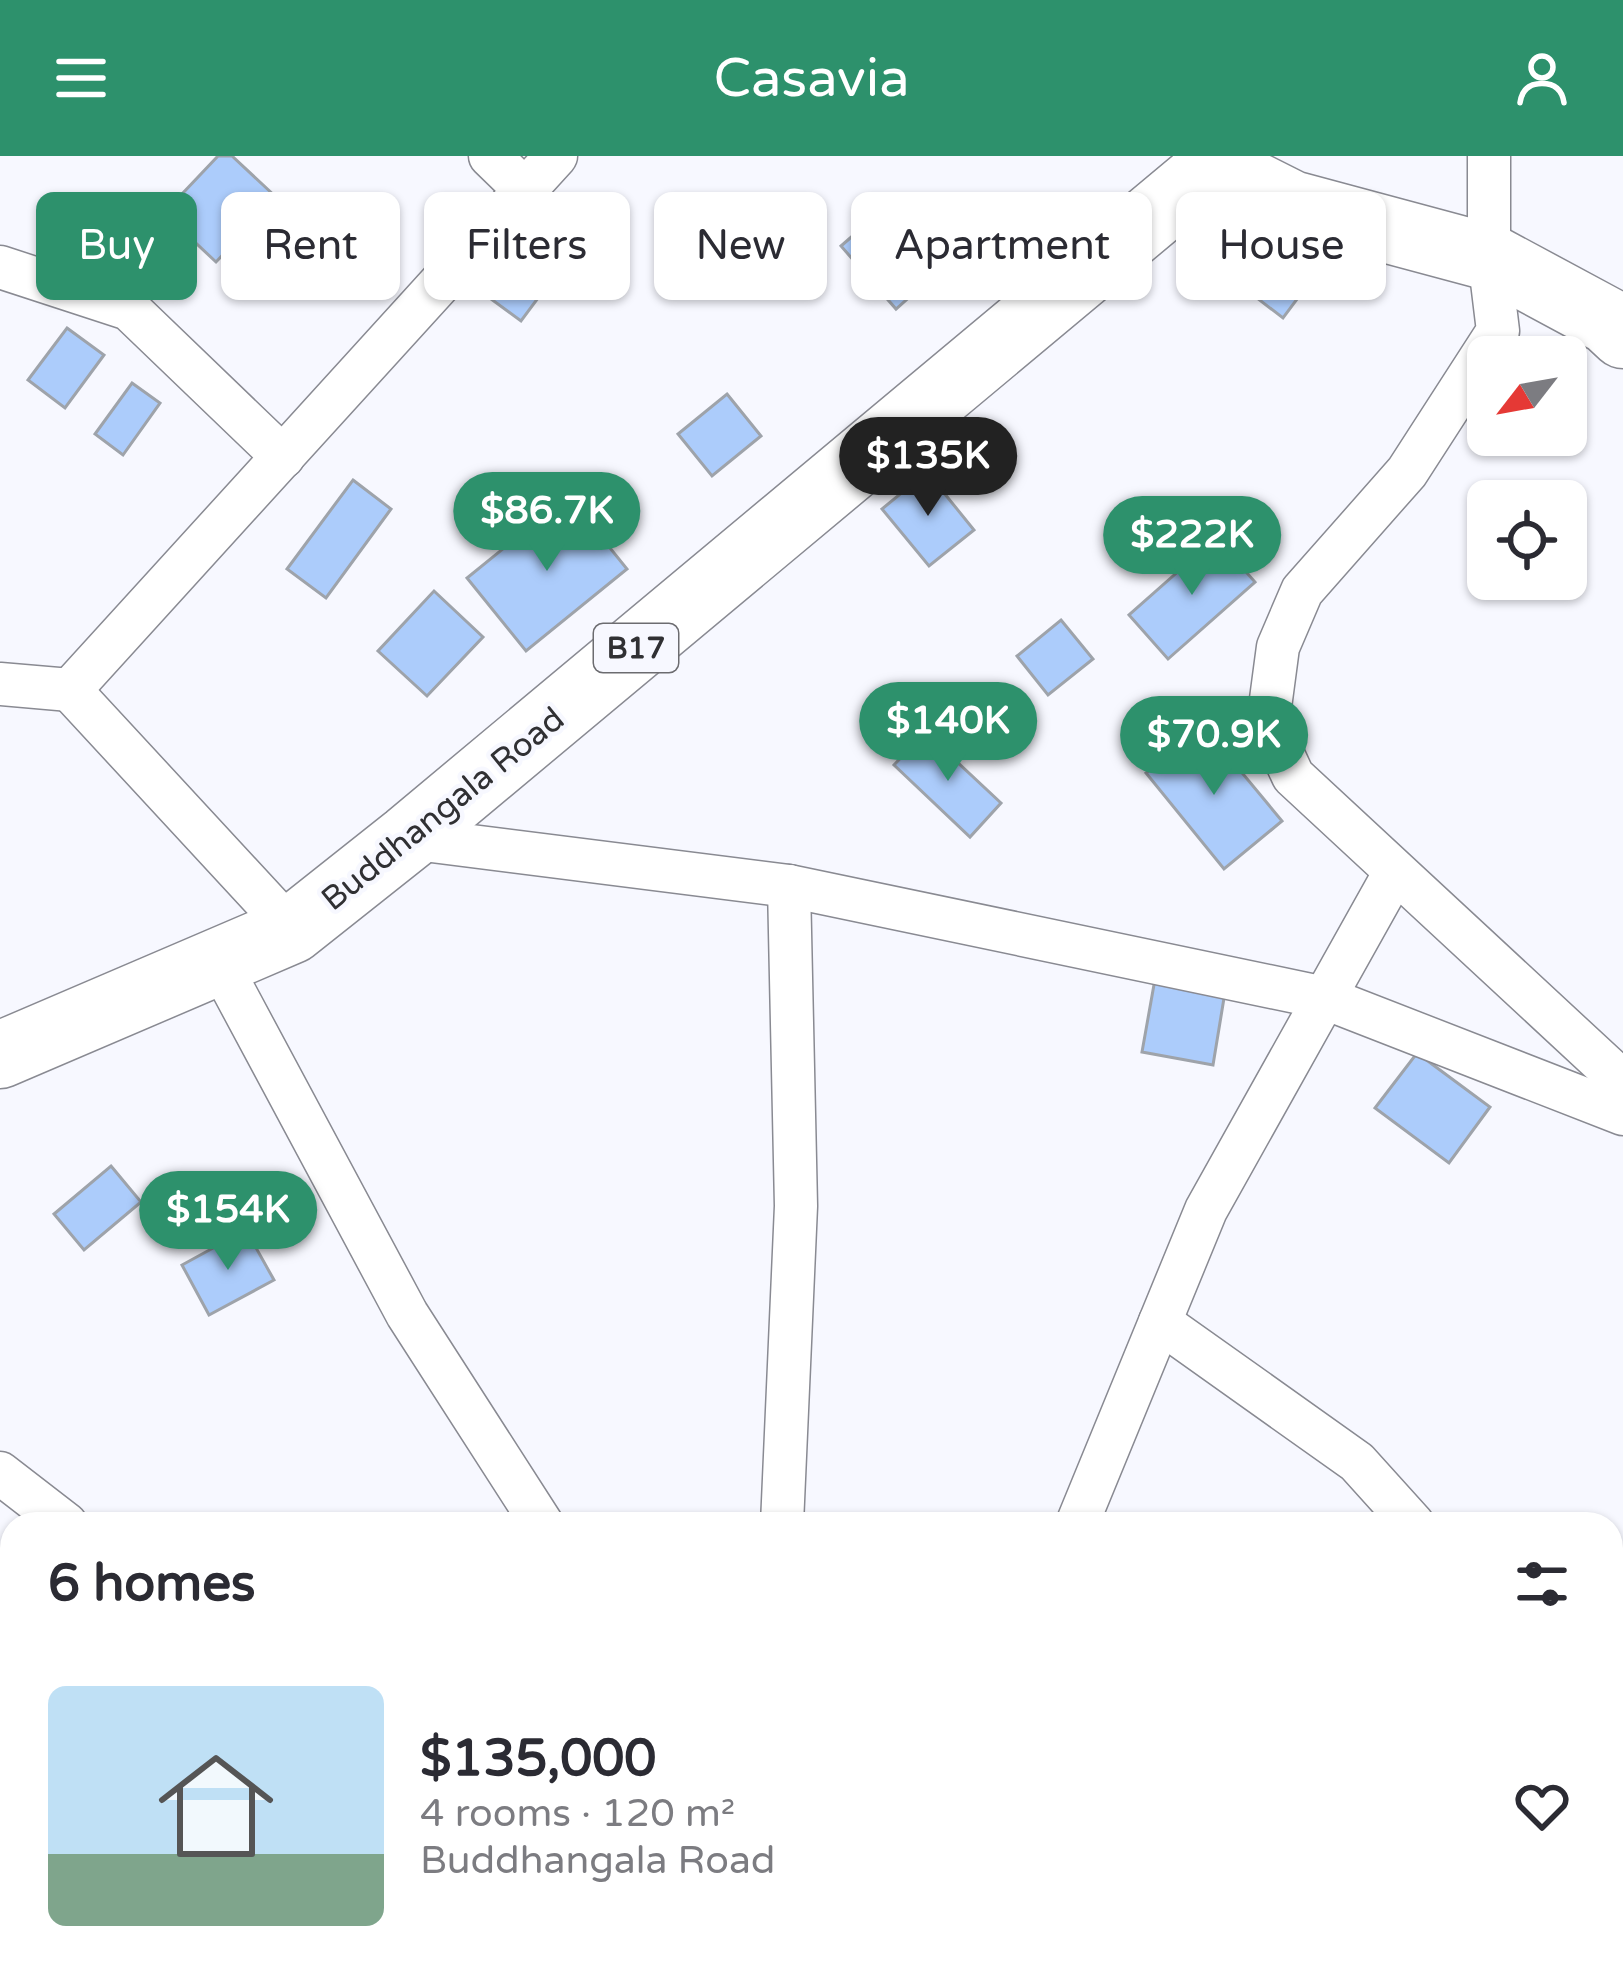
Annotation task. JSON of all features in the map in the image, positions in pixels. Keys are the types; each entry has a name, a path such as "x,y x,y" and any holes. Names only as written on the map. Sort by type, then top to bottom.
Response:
{"main road":[{"name":"B17","path":"1213,159 1292,204 1490,256 1608,321 1623,335"},
{"name":"Buddhangala Road","path":"0,1055 292,930 408,838 1213,159"}],"street":[{"path":"490,156 525,190"},
{"path":"70,690 556,156"},
{"path":"1489,156 1490,256 1498,331 1407,472 1302,591 1279,647 1268,722 1293,776 1623,1082"},
{"path":"0,267 129,309 283,457"},
{"path":"0,684 70,690 292,930"},
{"path":"408,838 789,886 1324,998 1623,1114"},
{"path":"1082,1512 1206,1210 1395,872"},
{"path":"783,1512 796,1206 789,886"},
{"path":"219,963 407,1314 534,1512"},
{"path":"1160,1322 1357,1462 1402,1512"},
{"path":"0,1473 50,1512"}],"building":[{"path":"218,156 232,156 271,192 221,192 221,257 216,262 197,244 197,192 184,192"},
{"path":"851,237 851,257 841,246"},
{"path":"492,300 537,300 521,321"},
{"path":"1260,300 1296,300 1283,318"},
{"path":"67,328 104,355 65,408 28,380"},
{"path":"132,383 160,403 123,455 95,434"},
{"path":"727,394 761,436 712,476 678,434"},
{"path":"927,472 974,530 929,566 882,509"},
{"path":"353,480 391,509 326,598 287,569"},
{"path":"568,496 627,569 526,651 467,578"},
{"path":"1216,538 1255,582 1168,659 1129,615"},
{"path":"434,591 483,637 427,696 378,651"},
{"path":"1061,620 1093,659 1048,695 1017,656"},
{"path":"1204,727 1282,821 1224,869 1146,773"},
{"path":"925,732 1001,803 970,837 894,765"},
{"path":"1155,979 1225,992 1213,1065 1142,1052"},
{"path":"1417,1053 1490,1107 1449,1163 1375,1108"},
{"path":"111,1166 141,1202 84,1250 54,1214"},
{"path":"246,1230 274,1280 209,1315 182,1265"}]}
